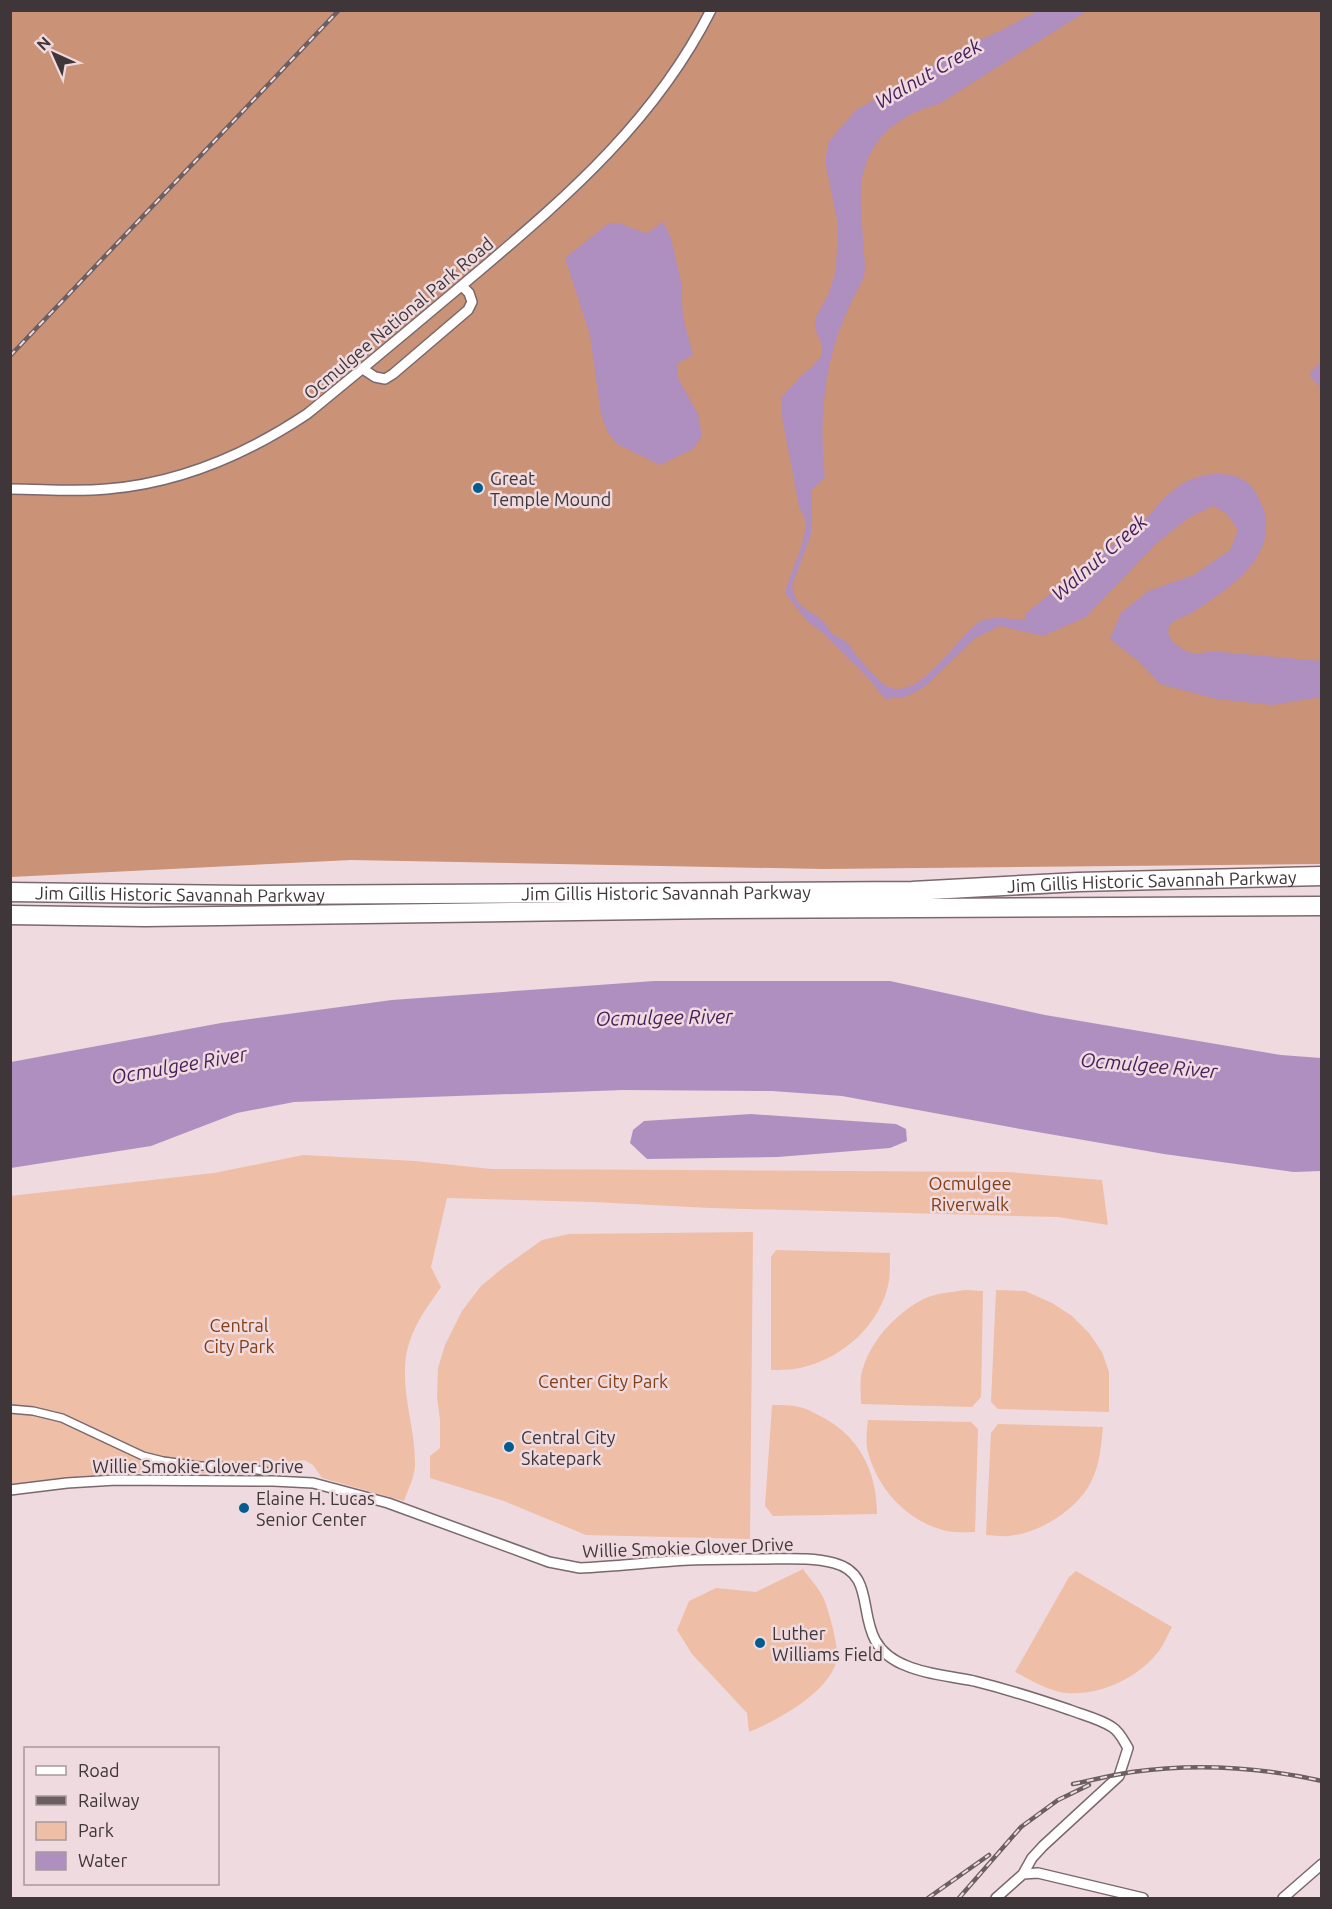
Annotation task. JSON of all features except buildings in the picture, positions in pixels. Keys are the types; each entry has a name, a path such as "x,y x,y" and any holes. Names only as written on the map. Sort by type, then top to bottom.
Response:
{"highway":[{"name":"Jim Gillis Historic Savannah Parkway","path":"10,892 243,895 900,891 1078,882 1322,876"},
{"name":"Jim Gillis Historic Savannah Parkway","path":"10,915 156,917 715,909 1322,906"}],"street":[{"name":"Ocmulgee National Park Road","path":"10,489 105,490 149,483 191,472 230,458 277,434 308,414 521,237 585,178 664,89 711,10"},
{"path":"363,369 375,377 385,379 393,374 468,310 472,302 469,293 462,286"},
{"path":"10,1408 62,1418 134,1452 163,1461 265,1471"},
{"name":"Willie Smokie Glover Drive","path":"10,1490 116,1480 313,1483 387,1503 531,1556 565,1566 580,1568 688,1560 756,1559 813,1560 838,1564 859,1579 874,1640 880,1649 896,1662 923,1672 974,1682 1059,1706 1110,1726 1120,1734 1128,1748 1119,1776 1043,1846 1032,1858 1023,1874 996,1899"},
{"path":"1283,1899 1322,1864"},
{"path":"1023,1874 1038,1873 1143,1899"}],"green space":[{"name":"Central City Park","path":"303,1155 415,1161 491,1169 1008,1172 1102,1180 1108,1225 1058,1217 710,1208 447,1198 431,1267 441,1287 416,1325 405,1365 406,1394 415,1466 404,1501 322,1478 313,1465 304,1460 292,1463 284,1474 134,1473 11,1484 10,1196 214,1173"},
{"name":"Center City Park","path":"753,1232 750,1539 586,1535 504,1501 430,1478 430,1456 440,1448 438,1368 445,1345 462,1311 481,1286 504,1267 542,1240 569,1234"},
{"path":"776,1250 890,1253 889,1281 885,1297 869,1324 846,1347 833,1355 819,1362 787,1370 771,1370 771,1257"},
{"path":"965,1290 983,1291 981,1397 972,1407 861,1404 861,1376 865,1363 877,1340 895,1319 905,1310 928,1297"},
{"path":"996,1290 1025,1291 1052,1303 1072,1316 1089,1333 1102,1352 1109,1372 1109,1412 998,1409 991,1402"},
{"path":"772,1405 806,1409 831,1422 854,1442 869,1468 877,1514 773,1516 765,1506"},
{"path":"868,1420 971,1422 978,1429 975,1532 950,1532 932,1526 919,1520 895,1501 871,1463 867,1448"},
{"path":"998,1424 1103,1427 1097,1467 1091,1482 1080,1498 1063,1514 1042,1526 1031,1531 1006,1536 986,1535 991,1433"},
{"name":"Luther Williams Field","path":"803,1569 824,1599 835,1636 837,1657 826,1681 815,1692 788,1712 749,1732 747,1713 692,1654 677,1630 689,1601 716,1588 756,1592"},
{"path":"1076,1571 1172,1627 1159,1651 1129,1677 1092,1692 1066,1693 1046,1688 1015,1672 1069,1577"}],"shaded area":[{"path":"11,11 1321,11 1321,864 823,869 351,860 11,877"}],"water":[{"name":"Walnut Creek","path":"1037,11 1087,11 939,104 909,115 896,123 876,144 869,157 861,188 864,275 839,333 828,372 823,424 825,477 812,490 811,534 792,586 794,594 800,605 824,622 834,635 848,644 881,682 898,689 910,686 936,667 979,622 995,618 1025,620 1026,613 1149,516 1178,486 1206,475 1229,475 1244,480 1256,493 1264,513 1266,531 1262,548 1253,563 1225,590 1170,625 1168,630 1171,639 1192,653 1210,651 1321,661 1321,697 1273,705 1216,699 1160,684 1138,661 1110,639 1121,613 1148,591 1194,575 1230,550 1238,530 1227,514 1213,506 1187,519 1157,543 1086,617 1043,636 1000,626 975,638 929,683 905,697 885,699 869,679 822,632 809,623 785,593 804,536 805,518 799,507 781,411 782,397 821,356 821,343 816,331 815,319 829,293 836,269 838,225 825,161 829,141 856,110 921,74 951,53"},
{"path":"663,222 671,238 681,281 683,317 693,355 678,363 678,378 698,414 702,436 693,449 660,465 617,444 608,433 601,414 590,335 565,258 609,223 621,223 647,233"},
{"path":"1321,361 1321,389 1309,374"},
{"name":"Ocmulgee River","path":"654,981 890,981 1045,1015 1281,1055 1321,1058 1321,1171 1294,1172 1164,1154 842,1096 772,1091 623,1090 294,1102 237,1113 151,1146 11,1168 11,1062 221,1023 392,1000"},
{"path":"751,1114 896,1124 906,1129 907,1141 890,1148 778,1157 647,1159 630,1143 633,1130 644,1121"}],"railway":[{"path":"10,356 339,10"},
{"path":"1073,1784 1132,1772 1204,1767 1275,1772 1322,1781"},
{"path":"959,1898 1021,1827 1058,1800 1089,1785"},
{"path":"928,1898 989,1855"}],"place":[{"name":"Great Temple Mound","path":"478,488"},
{"name":"Central City Skatepark","path":"509,1447"},
{"name":"Elaine H. Lucas Senior Center","path":"244,1508"},
{"name":"Luther Williams Field","path":"760,1643"}],"park label":[{"name":"Ocmulgee Riverwalk","path":"970,1193"}]}
